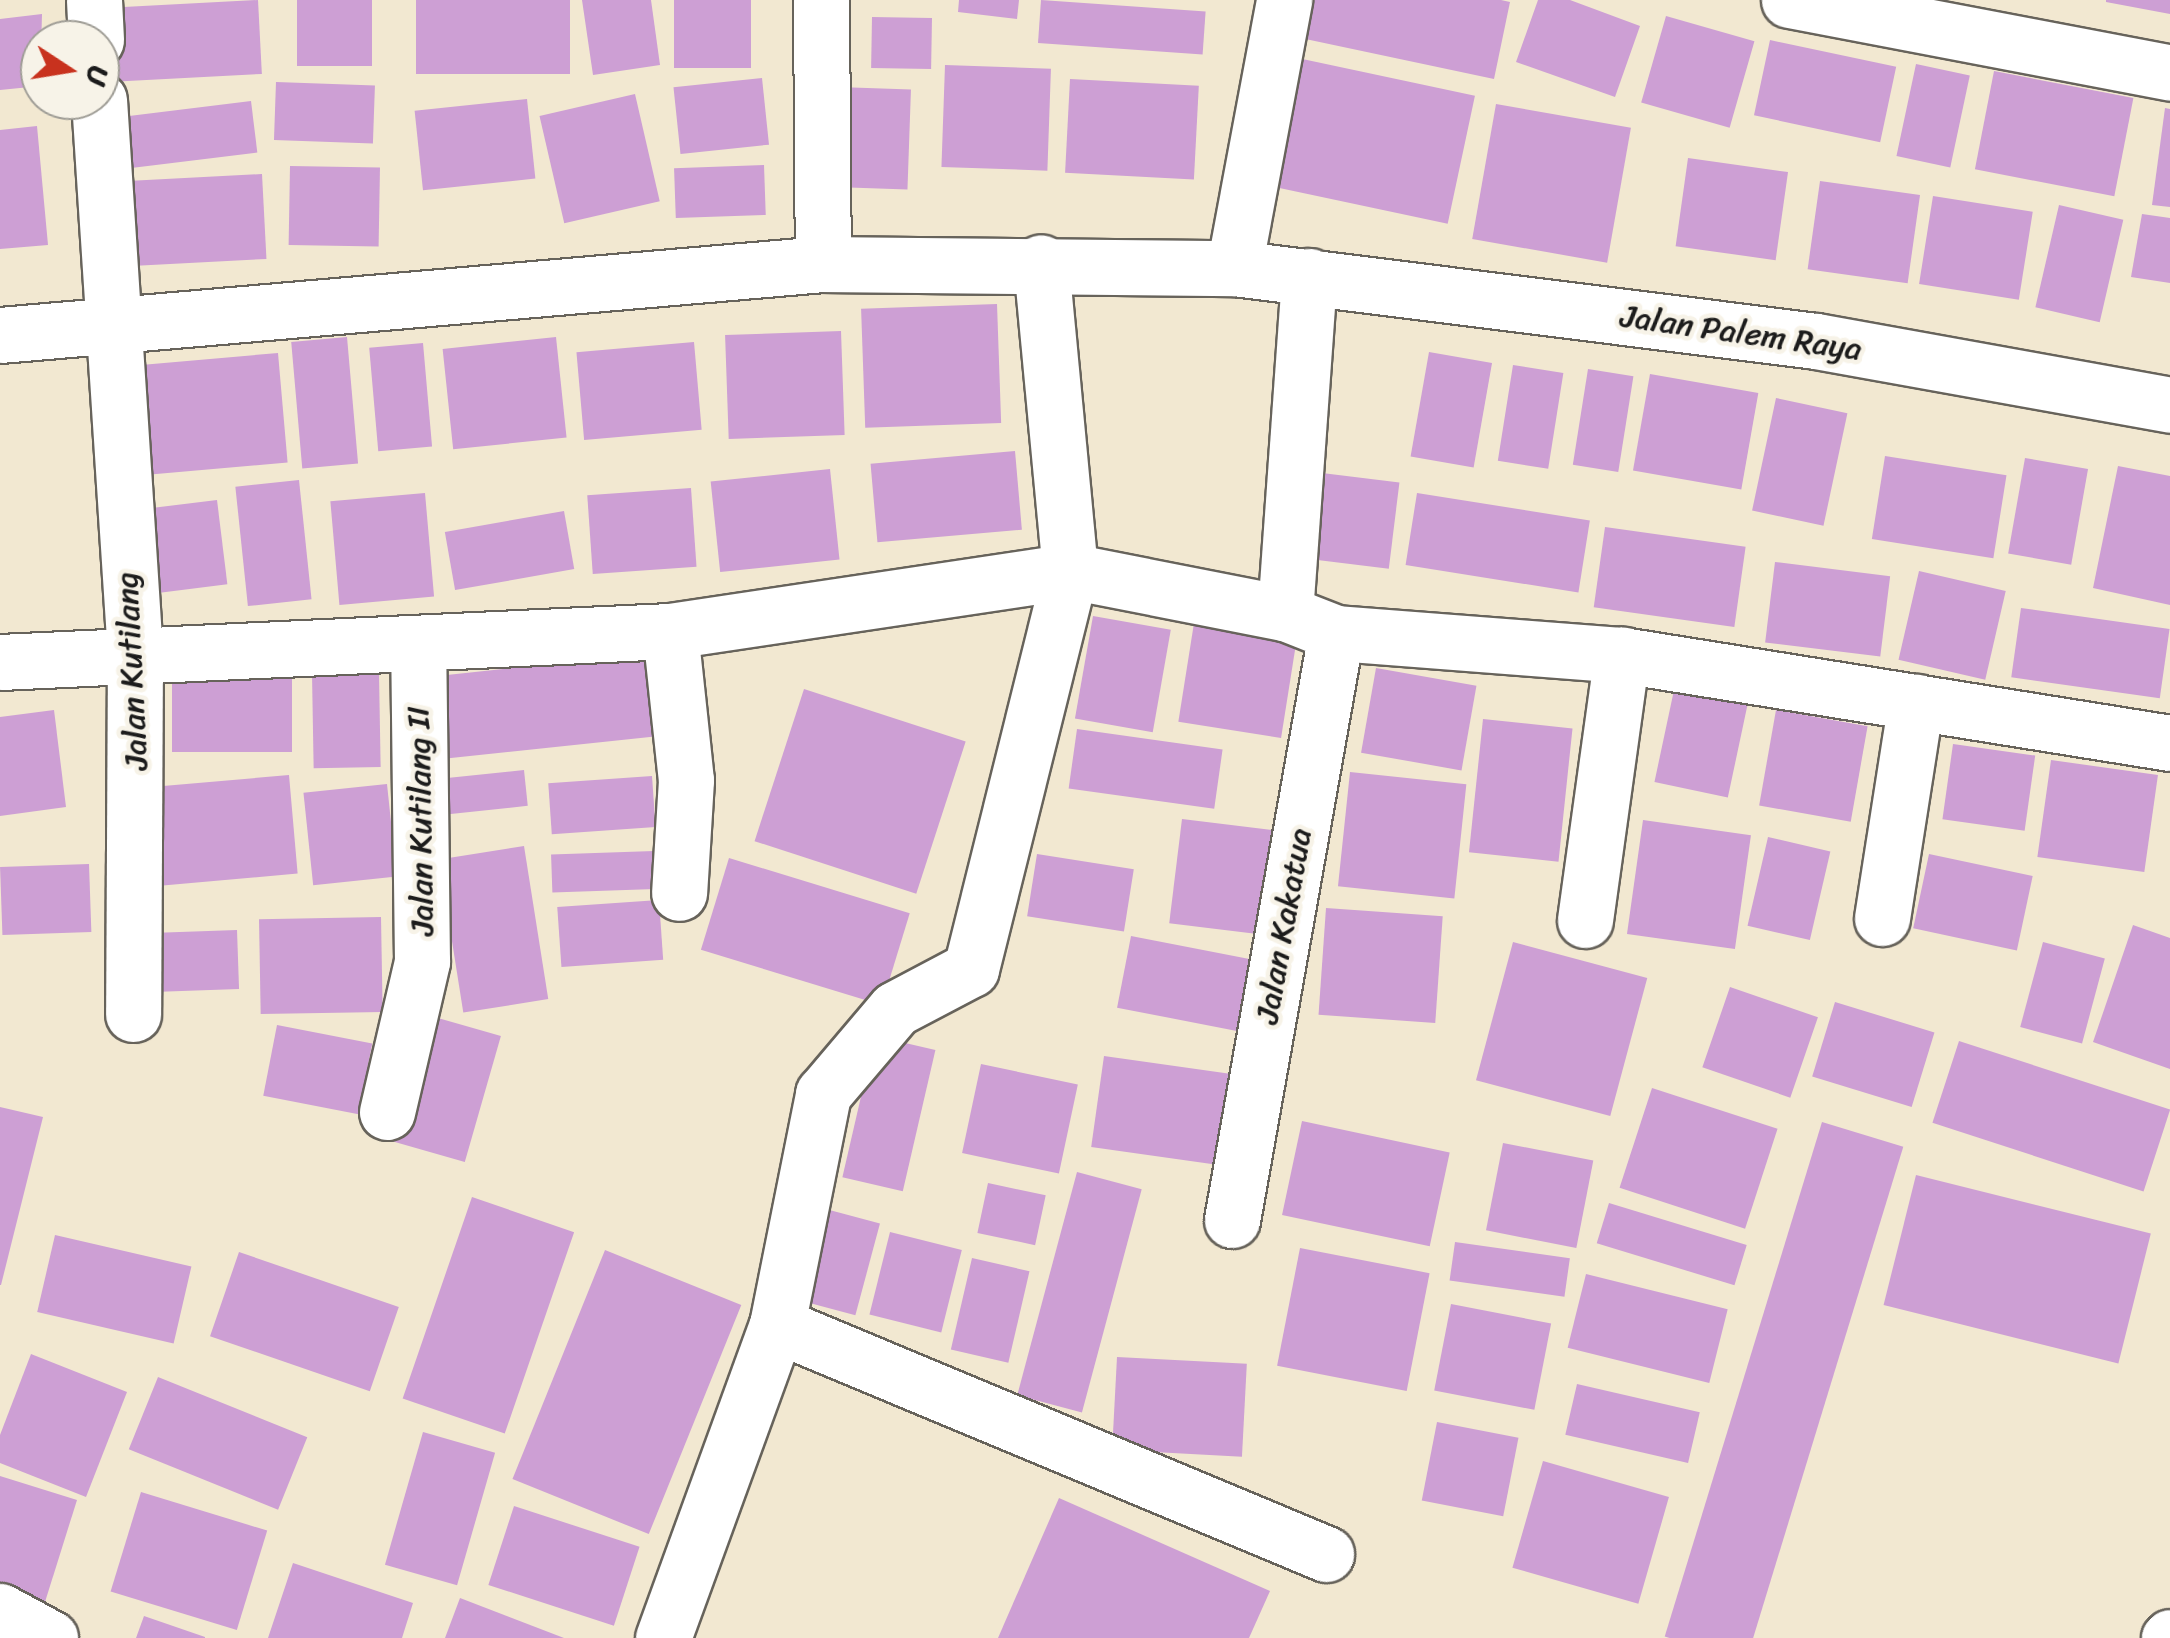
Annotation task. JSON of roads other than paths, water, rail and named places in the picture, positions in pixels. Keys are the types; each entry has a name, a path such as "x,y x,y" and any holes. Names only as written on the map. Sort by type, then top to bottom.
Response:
{"street":[{"path":"820,0 823,264"},
{"path":"1234,268 1284,0"},
{"path":"1789,0 1925,12 2170,73"},
{"name":"Jalan Kutilang","path":"100,120 109,328 135,654 133,1014"},
{"path":"663,1638 776,1325 823,1094 895,1009 971,969 1070,571 1041,262"},
{"name":"Jalan Palem Raya","path":"0,335 823,264 1041,262 1234,268 1816,341 2170,406"},
{"path":"1285,613 1309,276"},
{"path":"0,662 135,654 418,647 670,632 1070,571 1285,613 1336,633 1622,654 2170,743"},
{"path":"670,632 686,780 679,893"},
{"name":"Jalan Kakatua","path":"1232,1220 1336,633"},
{"name":"Jalan Kutilang II","path":"387,1112 422,961 418,647"},
{"path":"1585,920 1622,654"},
{"path":"1882,918 1916,702"},
{"path":"776,1325 1326,1554"},
{"path":"0,1612 50,1638"}]}
